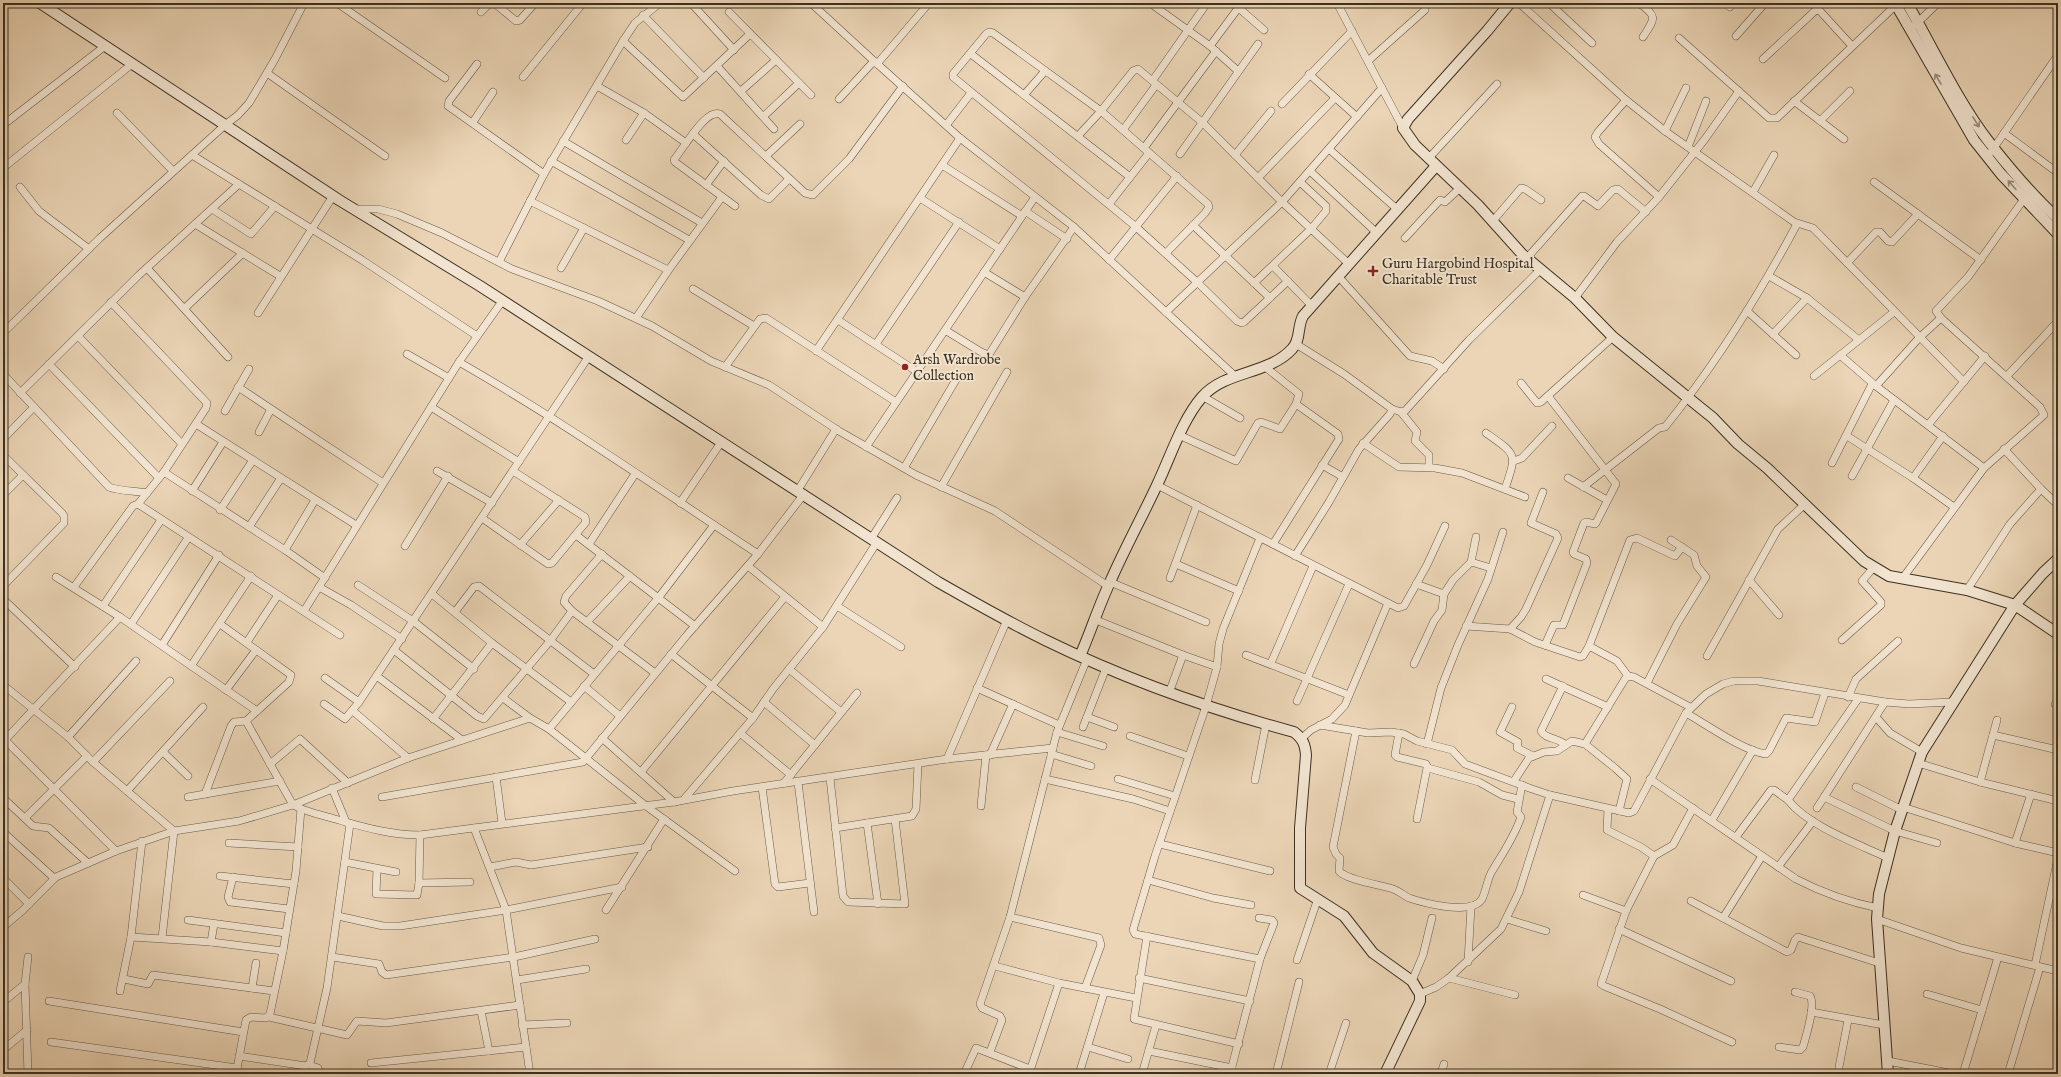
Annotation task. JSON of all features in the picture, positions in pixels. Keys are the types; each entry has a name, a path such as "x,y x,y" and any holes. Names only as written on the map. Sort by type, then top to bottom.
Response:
{"street":[{"path":"3,7 8,3"},
{"path":"40,3 52,6 105,46 333,196 503,300 938,582 1007,620 1106,668 1206,706 1294,732 1302,738 1306,755 1300,828 1300,888 1344,916 1359,938 1373,953 1412,981 1420,994 1420,1001 1385,1074"},
{"path":"3,333 89,249 224,125 238,115 249,103 267,73 304,3"},
{"path":"338,3 445,78"},
{"path":"481,12 490,3"},
{"path":"494,3 516,21 520,20 534,3"},
{"path":"523,77 583,3"},
{"path":"499,262 551,161 623,41 643,15 660,3"},
{"path":"691,3 734,50"},
{"path":"812,3 875,62 947,124 960,138 1074,227 1235,376"},
{"path":"839,99 929,3"},
{"path":"1150,3 1210,46 1238,71"},
{"path":"1123,130 1207,3"},
{"path":"1337,3 1407,136 1428,159 1460,188 1527,258 1574,298 1613,337 1713,418 1738,444 1805,504 1859,556 1890,576 1967,590 2015,605 2058,634"},
{"path":"1403,128 1408,119 1487,31 1510,3"},
{"path":"1519,3 1626,100 1665,131 1797,224 1813,228 1919,338 1964,382"},
{"path":"1639,3 1651,12 1654,17 1654,21 1643,37"},
{"path":"1736,36 1765,3"},
{"path":"1907,3 1960,96 1994,148 2018,177 2058,220"},
{"path":"1910,30 1919,23 1938,3"},
{"path":"1553,4 1592,42"},
{"path":"1679,38 1772,119 1778,118 1895,4 1963,121 1987,158 2058,234"},
{"path":"1210,46 1238,5 1264,30"},
{"path":"1368,61 1425,10"},
{"path":"1763,59 1816,10 1820,11 1852,46"},
{"path":"729,12 811,95"},
{"path":"643,15 704,78"},
{"path":"1282,104 1309,74 1352,31"},
{"path":"1166,253 1209,207 1206,202 1100,111 991,32 986,34 953,76 971,93 1135,226 1198,282 1240,323 1244,322 1288,281"},
{"path":"623,41 681,96 685,96 750,34"},
{"path":"1180,154 1238,75 1238,71 1258,44"},
{"path":"3,125 105,46"},
{"path":"1109,204 1130,177 1179,102 1216,52"},
{"path":"971,54 1130,177"},
{"path":"1987,158 2058,55"},
{"path":"741,91 776,60"},
{"path":"3,168 132,64"},
{"path":"477,64 448,103 451,107 544,174"},
{"path":"717,66 764,116 774,129"},
{"path":"1078,136 1134,69 1138,69 1203,123 1282,202 1349,264"},
{"path":"1024,95 1045,71"},
{"path":"267,73 385,156"},
{"path":"1309,74 1357,117"},
{"path":"764,116 799,83"},
{"path":"1428,159 1497,84"},
{"path":"597,86 644,113 686,143"},
{"path":"735,206 674,160 710,114 716,113 723,116 808,195 817,192 849,159 903,86"},
{"path":"1166,312 1282,202 1382,88"},
{"path":"1665,131 1686,88"},
{"path":"1574,298 1617,242 1660,197 1739,91"},
{"path":"1820,121 1850,91"},
{"path":"473,122 493,92"},
{"path":"947,124 971,93"},
{"path":"1258,178 1335,98"},
{"path":"1626,100 1595,137 1599,144 1660,197"},
{"path":"1688,147 1706,101"},
{"path":"1794,101 1844,139"},
{"path":"1235,155 1271,111"},
{"path":"117,113 173,171"},
{"path":"626,140 644,113"},
{"path":"766,156 800,124"},
{"path":"693,134 761,195 769,199 789,178"},
{"path":"2004,134 2058,173"},
{"path":"816,351 960,138"},
{"path":"563,141 702,223"},
{"path":"1329,149 1398,210"},
{"path":"192,155 311,228 477,336"},
{"path":"1753,192 1774,155"},
{"path":"551,161 689,240"},
{"path":"706,185 724,161"},
{"path":"942,165 1067,239"},
{"path":"990,1052 1002,1020 1000,1016 982,1008 980,1004 1010,917 1058,729 1109,584 1180,435 1202,396 1211,388 1235,376 1264,366 1286,354 1296,344 1300,322 1312,306 1436,166"},
{"path":"1310,171 1377,233"},
{"path":"1109,260 1177,176"},
{"path":"1254,283 1311,229 1327,209 1300,182"},
{"path":"1874,182 1981,260"},
{"path":"20,393 147,268 239,184"},
{"path":"20,187 40,210 89,249"},
{"path":"1405,238 1440,200 1446,202 1460,188"},
{"path":"1492,222 1521,188 1526,189 1541,200"},
{"path":"1527,258 1582,196 1598,206 1613,190 1618,189 1646,212"},
{"path":"258,313 280,276 333,196"},
{"path":"636,318 689,240 722,197"},
{"path":"866,447 1034,197"},
{"path":"920,198 1000,249"},
{"path":"1902,579 1984,468 2034,424 2044,413 2040,407 2007,376 1937,313 1937,308 1981,260 2024,199"},
{"path":"530,202 668,270"},
{"path":"212,209 244,232 251,234 275,206"},
{"path":"355,209 378,209 396,214 442,233 512,269 598,301 636,318 662,331 711,361 769,385 836,429 904,468 996,512 1109,584 1206,622"},
{"path":"1847,263 1876,232 1881,233 1888,241 1894,241 1918,214"},
{"path":"876,344 959,222"},
{"path":"195,224 280,276"},
{"path":"1583,487 1604,469 1659,428 1665,427 1689,398 1769,276 1797,224"},
{"path":"1193,225 1270,298"},
{"path":"945,330 988,354 1004,333 1025,297 1074,227"},
{"path":"561,268 584,228"},
{"path":"185,308 243,253"},
{"path":"1273,266 1312,306"},
{"path":"147,268 228,356"},
{"path":"1401,412 1405,411 1469,340 1541,269"},
{"path":"984,272 1025,297"},
{"path":"1338,276 1410,356 1432,361 1444,369"},
{"path":"1769,276 1807,298 1858,340"},
{"path":"693,289 754,326"},
{"path":"1773,334 1807,298"},
{"path":"304,611 356,525 459,362 503,300"},
{"path":"74,587 133,506 138,504 161,475 181,443 206,408 206,400 112,302"},
{"path":"1747,311 1796,355"},
{"path":"1814,376 1894,312"},
{"path":"725,367 754,326 760,319 766,318 896,402"},
{"path":"1832,463 1874,385 1919,338 1941,318"},
{"path":"838,320 916,371"},
{"path":"2007,376 2058,321"},
{"path":"78,336 181,443"},
{"path":"1521,382 1537,403 1548,396 1613,337"},
{"path":"1296,344 1356,382 1392,409 1401,412 1417,432 1415,441 1429,455 1429,467"},
{"path":"407,354 449,378"},
{"path":"1840,355 1874,385 1984,468"},
{"path":"324,704 345,719 353,711 378,677 413,621 589,356"},
{"path":"1928,425 1985,356"},
{"path":"459,362 550,415 635,474 758,554"},
{"path":"49,364 161,475 192,491 285,550 325,578"},
{"path":"1180,435 1236,461 1258,423 1280,429 1296,404 1299,396 1298,392 1264,366"},
{"path":"225,411 249,369"},
{"path":"941,487 1007,372"},
{"path":"3,374 109,487 117,491 130,490 147,493"},
{"path":"904,468 957,378"},
{"path":"238,387 383,483"},
{"path":"1202,396 1240,418"},
{"path":"1545,645 1554,625 1562,625 1587,563 1586,559 1574,554 1573,552 1584,523 1595,524 1607,500 1615,490 1616,484 1548,396"},
{"path":"1852,476 1894,400"},
{"path":"1273,544 1339,436 1296,404"},
{"path":"3,439 34,407"},
{"path":"431,407 519,462"},
{"path":"258,432 271,409"},
{"path":"1295,556 1363,442 1390,414 1392,409"},
{"path":"196,424 356,525"},
{"path":"1514,461 1522,458 1552,426"},
{"path":"382,797 582,762 671,654 758,554 801,492 836,429"},
{"path":"1486,433 1508,448 1512,454 1514,461 1505,489"},
{"path":"1847,436 1868,448 1954,507"},
{"path":"1913,478 1943,436"},
{"path":"192,491 224,442"},
{"path":"680,503 722,442"},
{"path":"1363,442 1399,467 1429,467 1462,473 1525,497"},
{"path":"2004,449 2058,505"},
{"path":"3,455 62,513 64,519 64,523 3,586"},
{"path":"220,510 252,460"},
{"path":"1322,465 1343,477"},
{"path":"437,471 448,476 492,503"},
{"path":"482,518 546,563 550,564 576,535 587,520 559,500 513,471"},
{"path":"589,544 635,474"},
{"path":"3,495 23,476"},
{"path":"405,546 448,476"},
{"path":"249,527 281,478"},
{"path":"1568,478 1607,500"},
{"path":"1157,485 1313,566 1388,603 1402,608 1416,584 1445,526"},
{"path":"1967,590 2010,524 2041,489"},
{"path":"1510,629 1526,609 1558,538 1556,534 1531,523 1543,492"},
{"path":"685,798 753,718 789,669 823,628 874,541 897,498"},
{"path":"285,550 315,500"},
{"path":"520,545 559,500"},
{"path":"138,504 160,520 219,555 340,635"},
{"path":"1707,656 1778,529 1805,504"},
{"path":"1170,578 1197,505"},
{"path":"103,606 160,520"},
{"path":"549,729 659,597 714,525"},
{"path":"1427,744 1441,688 1491,568 1502,532"},
{"path":"576,535 695,626"},
{"path":"1414,664 1434,621 1442,610 1444,594 1453,580 1471,562 1475,549 1476,537"},
{"path":"131,624 188,538"},
{"path":"1260,538 1221,637 1217,667 1206,706 1170,811 1133,930 1135,934 1260,959"},
{"path":"1466,626 1510,629 1545,645 1580,657 1583,656 1589,646 1632,538 1637,538 1675,556 1682,547"},
{"path":"1647,683 1677,624 1705,580 1705,575 1698,566 1694,555 1671,540"},
{"path":"602,554 563,600 564,604 655,673"},
{"path":"162,645 219,555"},
{"path":"1888,1074 1877,919 1879,894 1895,831 1922,752 1952,702 2015,605 2039,577 2058,559"},
{"path":"1471,562 1491,568"},
{"path":"1176,564 1239,591"},
{"path":"748,566 784,598 823,628"},
{"path":"1270,663 1313,566"},
{"path":"1842,640 1881,605 1881,602 1862,580 1874,567"},
{"path":"191,666 251,576"},
{"path":"587,622 630,576"},
{"path":"56,577 131,624 257,711"},
{"path":"1749,580 1779,615"},
{"path":"1297,701 1306,677 1349,584"},
{"path":"1416,584 1444,594"},
{"path":"358,585 413,621 474,669"},
{"path":"455,612 474,587 477,586 594,674"},
{"path":"319,587 351,605 402,639"},
{"path":"432,594 492,643 571,702"},
{"path":"247,642 278,595"},
{"path":"640,772 784,598"},
{"path":"3,599 75,668"},
{"path":"1302,738 1339,713 1349,695 1388,603"},
{"path":"836,606 902,647"},
{"path":"394,650 453,695 477,716 484,719 550,641 572,611"},
{"path":"116,851 4,741 32,709 75,668 120,617"},
{"path":"947,759 1007,620"},
{"path":"1096,620 1217,667"},
{"path":"205,794 231,726 234,722 246,721 291,679 289,673 220,624"},
{"path":"1848,697 1856,679 1898,641"},
{"path":"433,719 474,669 492,643"},
{"path":"1589,646 1617,661 1628,676 1647,683 1753,750 1766,754 1770,751 1786,718 1815,722 1825,693"},
{"path":"226,690 256,650"},
{"path":"671,654 753,718"},
{"path":"1169,693 1183,655"},
{"path":"1246,655 1270,663 1349,695"},
{"path":"68,737 136,661"},
{"path":"1083,727 1106,668"},
{"path":"789,669 842,712"},
{"path":"1585,744 1628,676"},
{"path":"378,677 462,740"},
{"path":"324,678 359,702"},
{"path":"1546,679 1608,707"},
{"path":"1320,725 1368,733 1399,733 1427,744 1448,748 1452,750 1465,764 1550,795 1608,809 1632,813 1688,710 1714,687 1734,681 1758,681 1858,699 1885,702 1909,704 1952,702"},
{"path":"93,762 170,682"},
{"path":"3,685 68,737 93,762 174,831"},
{"path":"584,686 620,716"},
{"path":"1562,686 1541,731 1542,734 1561,741 1566,745"},
{"path":"977,688 1013,704 1058,729 1103,746"},
{"path":"784,783 857,693"},
{"path":"502,698 530,718 549,729 664,820 735,872"},
{"path":"1788,800 1858,699"},
{"path":"764,702 815,745"},
{"path":"1817,808 1885,702"},
{"path":"981,806 988,755 1013,704"},
{"path":"127,791 203,707"},
{"path":"1512,707 1500,732 1518,742 1517,748 1533,756"},
{"path":"353,711 408,758"},
{"path":"1087,717 1114,727"},
{"path":"1876,717 1890,733 1922,752"},
{"path":"3,927 29,904 54,878 88,862 142,841 174,831 239,820 293,805 408,758 530,718"},
{"path":"1980,782 1997,720"},
{"path":"246,721 293,805 301,809 348,823 395,834 420,835 502,823 646,806 674,802 685,798 762,786 830,778 947,759 1052,751 1091,766"},
{"path":"1256,780 1266,724"},
{"path":"1356,731 1333,847 1336,854 1340,858 1339,872 1394,890 1409,898 1438,906 1471,906 1482,899 1491,873 1507,849 1518,826 1521,817 1517,812 1518,799 1522,785"},
{"path":"740,733 791,775"},
{"path":"1399,733 1396,756 1426,764 1427,768 1479,782 1502,795 1518,799"},
{"path":"1993,735 2058,750"},
{"path":"1130,736 1188,756"},
{"path":"602,738 674,802"},
{"path":"270,764 300,739 348,783"},
{"path":"1514,782 1525,761 1533,756 1544,752 1557,751 1572,741 1585,744 1627,779 1619,811"},
{"path":"1712,820 1753,750"},
{"path":"163,752 188,776"},
{"path":"25,818 87,756"},
{"path":"1918,763 1980,782 2058,801"},
{"path":"836,828 907,818 915,814 917,802 918,764"},
{"path":"1417,819 1427,768"},
{"path":"496,777 502,823"},
{"path":"830,778 845,900 854,903 903,906 906,902 895,820"},
{"path":"1118,778 1175,796"},
{"path":"1045,779 1133,799 1170,811"},
{"path":"1650,779 1712,820 1778,867 1820,892 1845,901 1878,908"},
{"path":"188,797 280,781"},
{"path":"798,782 814,912"},
{"path":"762,786 775,884 778,887 810,883"},
{"path":"1856,787 1903,808 2015,843 2058,853"},
{"path":"309,1065 327,988 345,862 348,823 332,788"},
{"path":"1736,837 1771,790 1774,790 1813,820 1832,832 1888,858"},
{"path":"2015,843 2031,794"},
{"path":"1420,994 1436,987 1468,962 1494,937 1507,919 1529,863 1550,795"},
{"path":"1824,797 1895,831 1937,843"},
{"path":"3,798 35,827 49,828 88,862"},
{"path":"1693,808 1673,845 1654,856 1626,911 1601,981 1604,986 1660,1009 1732,1042"},
{"path":"269,1017 284,951 289,909 294,884 301,809"},
{"path":"1608,809 1607,830 1641,847 1654,856"},
{"path":"606,910 622,888 664,820"},
{"path":"1778,867 1813,820"},
{"path":"867,823 878,904"},
{"path":"474,828 506,910 530,1074"},
{"path":"162,938 174,831"},
{"path":"3,832 54,878"},
{"path":"377,869 374,890 378,894 417,895 419,883 420,835"},
{"path":"120,991 124,979 131,937 142,841"},
{"path":"228,843 298,847"},
{"path":"1160,844 1270,872"},
{"path":"490,867 516,862 531,865 648,847"},
{"path":"1723,918 1762,856"},
{"path":"2008,1074 2037,966 2058,858"},
{"path":"345,862 396,872"},
{"path":"220,876 294,884"},
{"path":"233,877 228,897 230,902 289,909"},
{"path":"3,878 29,904"},
{"path":"1148,880 1213,898 1251,905"},
{"path":"419,883 470,882"},
{"path":"338,916 389,927 506,910 622,888"},
{"path":"1583,894 1626,911"},
{"path":"1297,960 1317,900"},
{"path":"1691,902 1787,952 1791,950 1795,940 1798,937 1879,963"},
{"path":"1468,962 1471,906"},
{"path":"1010,917 1099,938 1101,945 1085,988"},
{"path":"1149,1050 1231,1071 1260,959 1274,923 1272,920 1259,918"},
{"path":"1412,981 1423,956 1432,918"},
{"path":"1507,919 1546,931"},
{"path":"1877,919 1940,941 1998,957 2058,971"},
{"path":"188,920 286,933"},
{"path":"211,942 214,924"},
{"path":"1619,929 1731,981"},
{"path":"1147,936 1139,978 1134,1020 1239,1044"},
{"path":"131,937 211,942 284,951"},
{"path":"332,957 379,964 382,972 386,975 514,957 595,939"},
{"path":"28,957 25,984 28,1074"},
{"path":"1964,1074 1998,957"},
{"path":"252,988 256,963"},
{"path":"994,966 1059,983 1104,993 1136,998"},
{"path":"517,980 586,969"},
{"path":"124,979 148,984 153,975 274,991"},
{"path":"1139,978 1250,1001"},
{"path":"1449,978 1515,995"},
{"path":"1276,1074 1299,982"},
{"path":"964,1074 976,1048 990,1052 1030,1071 1059,983"},
{"path":"3,1002 25,984"},
{"path":"1780,1047 1802,1050 1811,1012 1812,996 1795,992"},
{"path":"1079,1074 1104,993"},
{"path":"1927,994 1982,1010"},
{"path":"49,1002 244,1032"},
{"path":"51,1042 236,1071 246,1020 249,1018 269,1017 347,1035 357,1021 386,1023 520,1005"},
{"path":"481,1011 489,1051"},
{"path":"1811,1012 1848,1020 1884,1025"},
{"path":"1839,1068 1848,1020"},
{"path":"522,1025 567,1023"},
{"path":"1329,1074 1346,1023"},
{"path":"1142,1074 1156,1025"},
{"path":"3,1050 27,1030"},
{"path":"370,1062 526,1047"},
{"path":"1088,1047 1128,1059"},
{"path":"239,1056 306,1066 309,1065 318,1068 320,1074"},
{"path":"1888,1061 1954,1074"},
{"path":"1441,1074 1444,1064"}],"place":[{"name":"Guru Hargobind Hospital Charitable Trust","path":"1373,271"},
{"name":"Arsh Wardrobe Collection","path":"905,367"}]}
